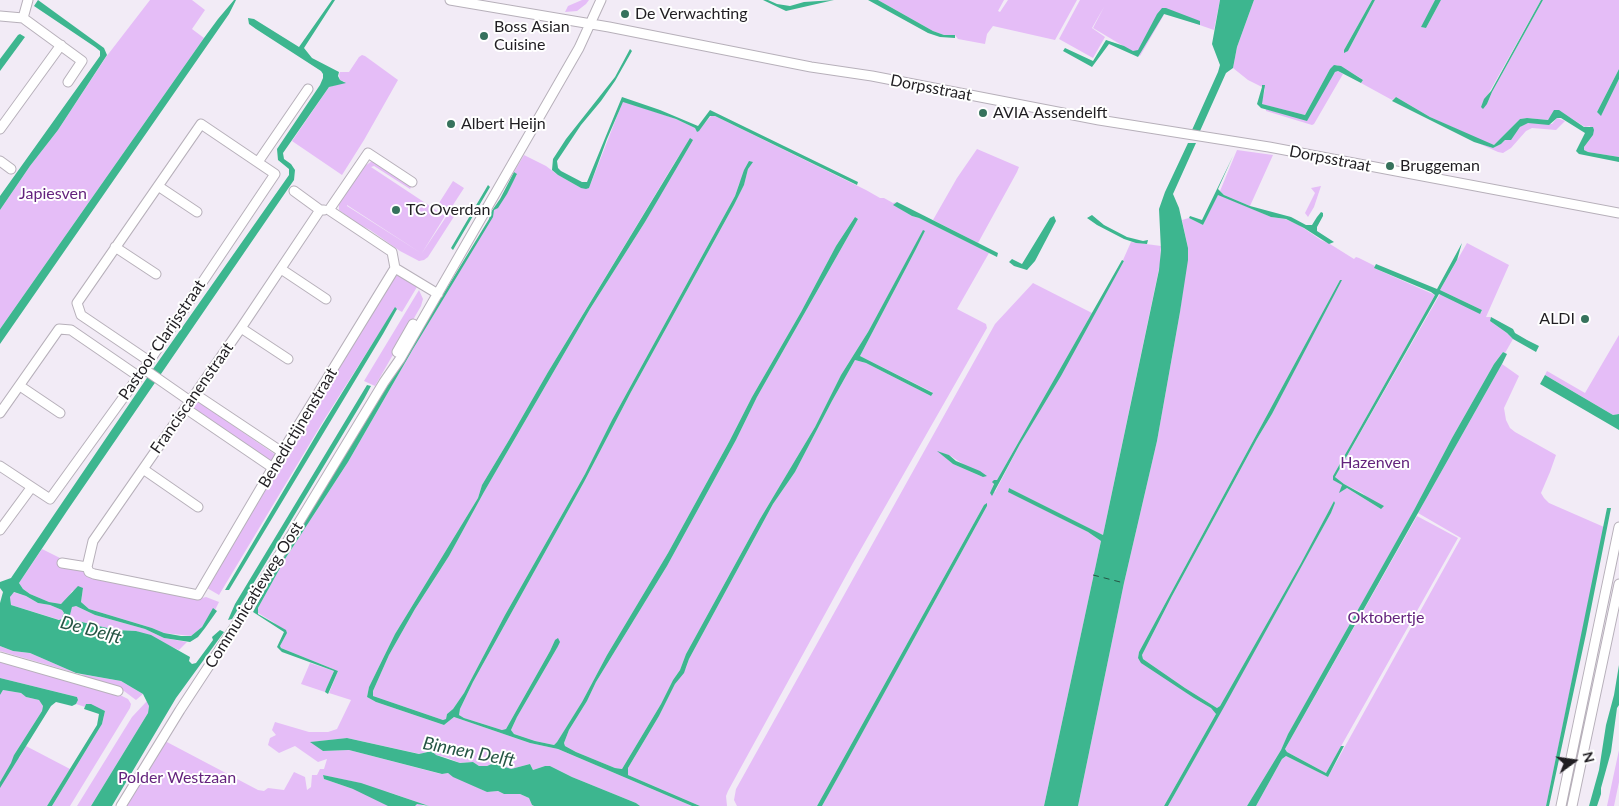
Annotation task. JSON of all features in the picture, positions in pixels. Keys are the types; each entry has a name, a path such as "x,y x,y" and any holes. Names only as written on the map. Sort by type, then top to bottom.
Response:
{"street":[{"path":"22,18 28,0"},
{"name":"Dorpsstraat","path":"450,0 609,27 811,67 881,78 1099,120 1279,149 1619,213"},
{"name":"Communicatieweg Oost","path":"121,806 180,710 247,608 384,382 387,370 404,339 448,274 579,48 601,0"},
{"path":"0,16 22,18 82,60 68,82"},
{"path":"0,129 61,45"},
{"path":"145,370 82,315 77,304 201,124 258,162 308,89"},
{"name":"Franciscanenstraat","path":"87,567 93,541 281,269 368,153 412,182"},
{"path":"0,161 11,169"},
{"name":"Pastoor Clarijsstraat","path":"31,488 50,500 145,370 275,174 258,162"},
{"path":"158,186 197,212"},
{"path":"294,191 392,252 395,268 435,293"},
{"path":"115,248 156,274"},
{"name":"Benedictijnenstraat","path":"87,567 89,572 94,574 198,595 282,452 395,268"},
{"path":"281,269 326,299"},
{"path":"71,330 82,315"},
{"name":"Franciscanenstraat","path":"241,328 288,359"},
{"path":"0,413 60,329 71,330 145,370 190,401 273,468"},
{"path":"20,386 60,413"},
{"path":"190,401 282,452"},
{"path":"0,466 31,488 0,530"},
{"name":"Franciscanenstraat","path":"143,469 198,507"},
{"path":"1561,806 1619,527"},
{"path":"62,563 87,567"},
{"path":"1572,806 1619,584"},
{"path":"0,656 118,691"}],"green space":[{"name":"Japiesven","path":"150,0 192,0 205,10 192,29 204,38 0,329 0,210 30,166 58,130 106,57"},
{"path":"582,0 589,0 577,11 565,12 568,6"},
{"path":"878,0 1004,0 998,11 1000,12 1008,0 1077,0 1055,40 993,26 987,34 985,44 958,39 955,35 944,35 933,31"},
{"path":"1080,0 1220,0 1214,30 1165,13 1140,56 1093,28 1104,7 1092,28 1105,37 1093,58 1059,39"},
{"path":"1254,0 1372,0 1344,50 1348,51 1375,0 1435,0 1422,27 1426,28 1441,0 1541,0 1481,107 1487,104 1543,0 1619,0 1619,69 1597,112 1601,115 1619,79 1619,157 1584,150 1584,147 1593,135 1590,126 1585,127 1558,110 1554,111 1548,120 1520,119 1494,145 1489,144 1430,117 1396,97 1392,100 1361,83 1363,80 1359,77 1337,65 1330,69 1305,115 1261,104 1265,89 1262,85 1262,87 1248,80 1233,68 1237,47"},
{"path":"362,55 398,80 342,175 292,141 329,87 345,82 340,80 340,72 349,72"},
{"path":"1338,71 1343,74 1314,124 1266,111 1266,109 1307,120 1333,74"},
{"name":"Polder Westzaan","path":"623,101 676,119 695,128 697,132 711,116 715,116 880,198 893,203 897,202 894,205 912,216 989,253 957,309 986,324 987,328 853,563 728,791 726,796 727,806 700,806 628,775 628,768 686,668 689,659 773,504 795,472 855,360 866,363 931,396 932,392 860,356 925,231 923,231 868,332 841,375 815,427 760,519 686,654 680,670 622,769 615,768 565,746 564,743 569,730 667,566 736,440 757,397 858,219 855,217 836,246 668,553 557,742 554,745 535,741 514,734 511,730 557,648 555,640 506,729 502,730 459,715 473,682 734,205 744,185 752,162 739,184 735,196 612,420 585,474 505,615 464,693 453,709 447,714 446,719 443,720 373,696 373,691 389,655 415,609 449,556 590,309 645,222 691,138 548,372 482,485 478,498 395,634 369,687 367,697 376,702 444,725 454,717 530,743 558,749 692,806 640,806 550,766 533,770 530,764 511,769 494,763 487,766 479,766 473,762 460,763 426,752 420,754 347,738 311,742 323,751 349,750 441,774 448,773 487,792 498,791 504,794 520,794 529,798 534,806 429,806 385,791 424,806 125,806 165,741 258,790 264,791 268,788 284,790 294,772 305,777 307,790 311,787 312,775 317,775 320,769 324,769 327,759 318,762 295,746 279,753 268,745 270,738 276,735 272,730 275,722 309,732 328,732 337,729 351,700 329,693 338,671 281,648 280,646 287,633 258,613 258,608 285,559 348,462 492,217 494,210 517,175 514,172 524,155 546,166 581,188 589,188","holes":["323,775 360,783 353,789 324,779"]},
{"path":"1557,118 1565,121 1556,130 1532,128 1526,131 1511,148 1503,153 1478,143 1493,148 1505,140 1511,139 1520,127 1528,122 1552,124"},
{"path":"977,149 1019,167 978,243 933,220 957,178"},
{"path":"1237,150 1273,155 1250,206 1224,195 1220,191"},
{"name":"TC Overdan","path":"372,161 381,165 411,187 410,189 374,166 371,167 445,216 422,253 450,211 439,203 453,181 464,188 453,205 455,215 428,257 424,260 419,261 400,251 339,210 339,201 365,166","holes":["347,205 421,253 347,206"]},
{"path":"1321,186 1314,207 1308,217 1305,213 1315,193 1311,188"},
{"name":"Hazenven","path":"1218,194 1271,217 1285,219 1299,225 1354,259 1356,257 1359,258 1375,266 1374,268 1435,295 1333,476 1342,485 1340,492 1347,488 1381,509 1362,493 1335,477 1440,294 1481,313 1482,310 1440,290 1467,243 1509,265 1486,317 1491,317 1490,321 1513,339 1505,353 1503,352 1494,364 1288,734 1281,750 1247,806 1168,806 1331,513 1334,501 1220,706 1217,708 1185,688 1143,659 1142,655 1172,596 1272,414 1340,280 1139,652 1138,658 1211,708 1216,714 1164,806 1078,806 1124,583 1157,441 1180,312 1188,248 1182,220 1189,218 1203,225"},
{"path":"1131,242 1161,246 1160,264 1103,535 1009,488 1008,491 1088,532 1101,541 1044,806 822,806 987,506 984,505 817,806 737,806 734,800 736,789 995,324 1033,283 1092,313 997,480 994,480 992,490 995,492 1123,260","holes":["939,452 949,455 983,477 953,464"]},
{"path":"400,276 417,287 402,312 395,308 324,420 219,595 207,588 392,278"},
{"path":"419,290 423,299 421,306 375,386 364,381"},
{"path":"1619,335 1619,414 1613,415 1545,375 1547,371 1585,393"},
{"path":"1502,364 1519,376 1504,408 1506,420 1510,428 1556,455 1541,493 1544,498 1549,503 1604,527 1546,806 1256,806 1282,759 1286,756 1328,777 1461,538 1418,513"},
{"path":"197,401 276,455 271,463 192,408"},
{"name":"Oktobertje","path":"1417,516 1458,538 1326,773 1287,752 1285,749"},
{"path":"42,549 60,558 60,566 84,570 198,599 206,597 219,602 202,627 191,636 164,633 89,609 81,602 83,588 72,591 61,604 49,602 30,594 19,583"},
{"path":"13,592 26,596 38,603 62,610 64,614 62,619 11,605 10,597"},
{"path":"72,606 95,615 145,629 164,638 187,642 179,650 136,631 116,630 69,619"},
{"path":"0,646 13,651 30,653 76,673 0,651"},
{"path":"0,661 116,693 128,699 131,704 70,806 52,806 102,724 105,711 86,704 85,707 76,704 77,697 0,678"},
{"path":"310,663 334,671 325,692 301,684"},
{"path":"81,674 121,681 143,694 136,700 124,691 87,678"},
{"path":"3,690 21,693 26,697 39,700 43,706 42,711 14,755 19,758 26,746 70,769 72,766 47,806 0,806 0,695"},
{"path":"147,701 149,706 148,713 91,806 77,806 132,717"},
{"path":"1619,750 1619,782 1614,806 1607,806"}],"water":[{"path":"38,0 104,48 107,55 58,130 30,166 0,210 0,196 100,56 100,51 95,47 34,6"},
{"path":"234,0 236,0 229,14 0,344 0,329 204,38"},
{"name":"De Delft","path":"332,0 335,0 304,48 312,58 339,72 340,80 346,83 329,87 283,153 284,159 295,170 294,180 19,583 30,594 49,602 61,604 78,586 83,588 81,602 89,609 164,633 181,636 191,636 202,627 213,608 217,611 198,637 190,642 164,638 145,629 95,615 76,606 72,607 69,619 116,630 136,631 151,635 190,657 189,661 192,664 196,663 213,640 212,637 220,630 224,632 176,698 112,806 91,806 148,713 149,706 143,694 121,681 76,673 30,653 13,651 0,646 0,603 3,592 0,588 0,582 11,578 153,369 289,175 289,169 278,160 277,149 320,85 323,74 249,24 248,18 254,19 299,47","holes":["14,592 38,603 62,610 64,613 62,619 59,620 11,605 10,597"]},
{"path":"763,0 790,6 804,2 834,0 786,11"},
{"path":"868,0 878,0 933,31 944,35 955,35 955,38 940,37 928,33"},
{"path":"1220,0 1254,0 1237,47 1233,68 1226,73 1200,131 1192,130 1220,65 1212,44"},
{"path":"1372,0 1375,0 1348,51 1344,53 1344,50"},
{"path":"1435,0 1441,0 1426,28 1421,27"},
{"path":"1541,0 1543,0 1483,109 1481,107 1484,99 1491,91"},
{"path":"1162,8 1200,21 1200,25 1164,14 1138,57 1109,44 1092,67 1063,51 1065,48 1093,61 1106,40 1133,51 1138,50"},
{"path":"20,34 25,37 0,71 0,59"},
{"path":"630,49 632,51 615,81 581,125 557,161 558,168 561,171 582,182 587,182 622,97 698,126 710,110 858,182 857,185 715,116 710,116 697,132 695,128 676,119 623,102 589,188 581,188 558,175 552,170 553,159 566,139 615,77"},
{"path":"1334,65 1341,66 1363,80 1361,83 1338,71 1335,72 1307,121 1261,108 1257,104 1262,85 1265,85 1262,104 1305,115"},
{"path":"1619,69 1619,79 1601,116 1597,112"},
{"path":"1396,97 1430,117 1494,145 1520,119 1548,120 1554,110 1559,110 1584,127 1593,127 1593,135 1584,147 1584,150 1619,157 1619,162 1579,154 1576,151 1585,133 1561,118 1557,118 1549,125 1528,123 1520,127 1511,140 1505,140 1493,148 1474,142 1392,101"},
{"path":"690,138 693,140 645,222 590,309 449,556 415,609 389,655 373,691 373,696 443,720 446,719 447,714 453,709 464,693 505,615 585,474 612,420 735,196 744,170 749,161 753,162 748,169 744,185 734,205 473,682 459,715 502,730 506,729 555,640 558,638 560,642 557,648 511,730 514,734 535,741 554,745 557,742 668,553 836,246 855,217 858,219 757,397 736,440 667,566 569,730 564,743 565,746 615,768 622,769 680,670 686,654 760,519 815,427 841,375 868,332 923,230 925,231 860,356 933,393 931,396 866,363 855,360 795,472 773,504 689,659 684,673 675,684 659,716 628,768 628,775 700,806 692,806 558,749 530,743 454,717 444,725 376,702 367,697 369,687 395,634 478,498 482,485 548,372"},
{"path":"1188,143 1196,143 1173,194 1179,208 1188,248 1180,312 1157,441 1124,583 1078,806 1044,806 1101,541 1088,532 1008,492 1009,488 1103,535 1159,270 1161,250 1159,209"},
{"path":"1233,156 1218,189 1224,195 1250,206 1291,217 1306,225 1312,225 1321,212 1323,216 1317,231 1334,242 1329,244 1286,219 1271,217 1218,195 1203,225 1189,218 1190,216 1202,220"},
{"path":"514,172 517,174 507,194 498,208 494,210 493,217 413,349 348,462 285,559 258,608 258,614 286,630 287,633 280,646 281,648 338,671 328,694 325,692 334,671 282,652 277,647 284,632 253,612 308,516 489,219 491,212"},
{"path":"488,185 490,187 453,250 451,248"},
{"path":"897,202 998,253 997,257 912,216 893,205"},
{"path":"1092,215 1104,225 1127,237 1143,241 1148,240 1147,244 1124,239 1097,225 1087,218"},
{"path":"1054,216 1056,221 1035,261 1027,270 1014,266 1009,262 1012,259 1022,264 1050,218"},
{"path":"1462,243 1457,260 1440,290 1482,310 1480,314 1439,294 1335,477 1384,506 1381,509 1347,488 1339,493 1342,485 1333,480 1333,476 1435,295 1374,268 1376,264 1437,289"},
{"path":"1122,260 1124,261 1061,376 1020,444 992,496 990,493 994,484 992,482 997,480"},
{"path":"1340,280 1342,280 1272,414 1172,596 1142,655 1143,659 1185,688 1217,708 1220,706 1334,501 1331,513 1224,707 1168,806 1164,806 1216,714 1211,708 1141,663 1138,658 1139,652"},
{"path":"395,307 397,309 383,334 229,590 225,590 321,427"},
{"path":"1491,317 1539,346 1536,352 1513,339 1490,321"},
{"path":"1503,352 1507,354 1502,364 1285,749 1287,752 1326,773 1341,746 1344,746 1328,777 1286,756 1282,759 1256,806 1247,806 1281,750 1288,734 1414,510 1452,438 1494,364"},
{"path":"1545,375 1613,415 1619,414 1619,430 1540,384"},
{"path":"367,385 371,386 364,399 232,619 228,620 235,604"},
{"path":"937,451 949,455 956,461 987,476 983,477 953,464"},
{"path":"987,503 822,806 817,806 984,505"},
{"path":"1607,508 1611,508 1586,634 1549,806 1546,806"},
{"path":"1619,665 1619,705 1611,752 1597,806 1589,806 1599,770 1606,725"},
{"path":"0,678 77,697 78,700 72,706 56,702 51,706 0,788 0,782 14,755 42,711 43,706 39,700 26,697 21,693 3,690 0,695"},
{"path":"86,704 91,704 105,711 102,724 52,806 47,806 97,725 99,714 84,709"},
{"path":"347,738 419,754 432,751 436,755 460,763 473,762 479,766 487,766 494,763 511,769 530,764 533,770 550,766 640,806 534,806 529,798 520,794 504,794 498,791 487,792 448,773 442,774 349,750 323,751 310,742"},
{"path":"323,775 361,783 429,806 417,804 415,806 388,806 353,789 324,779"}],"ferry route":[{"path":"1093,575 1124,583"}],"place":[{"name":"De Verwachting","path":"625,14"},
{"name":"Boss Asian Cuisine","path":"484,36"},
{"name":"AVIA Assendelft","path":"983,113"},
{"name":"Albert Heijn","path":"451,124"},
{"name":"Bruggeman","path":"1390,166"},
{"name":"TC Overdan","path":"396,210"},
{"name":"ALDI","path":"1585,319"}],"water label":[{"name":"Binnen Delft","path":"469,752"}]}
